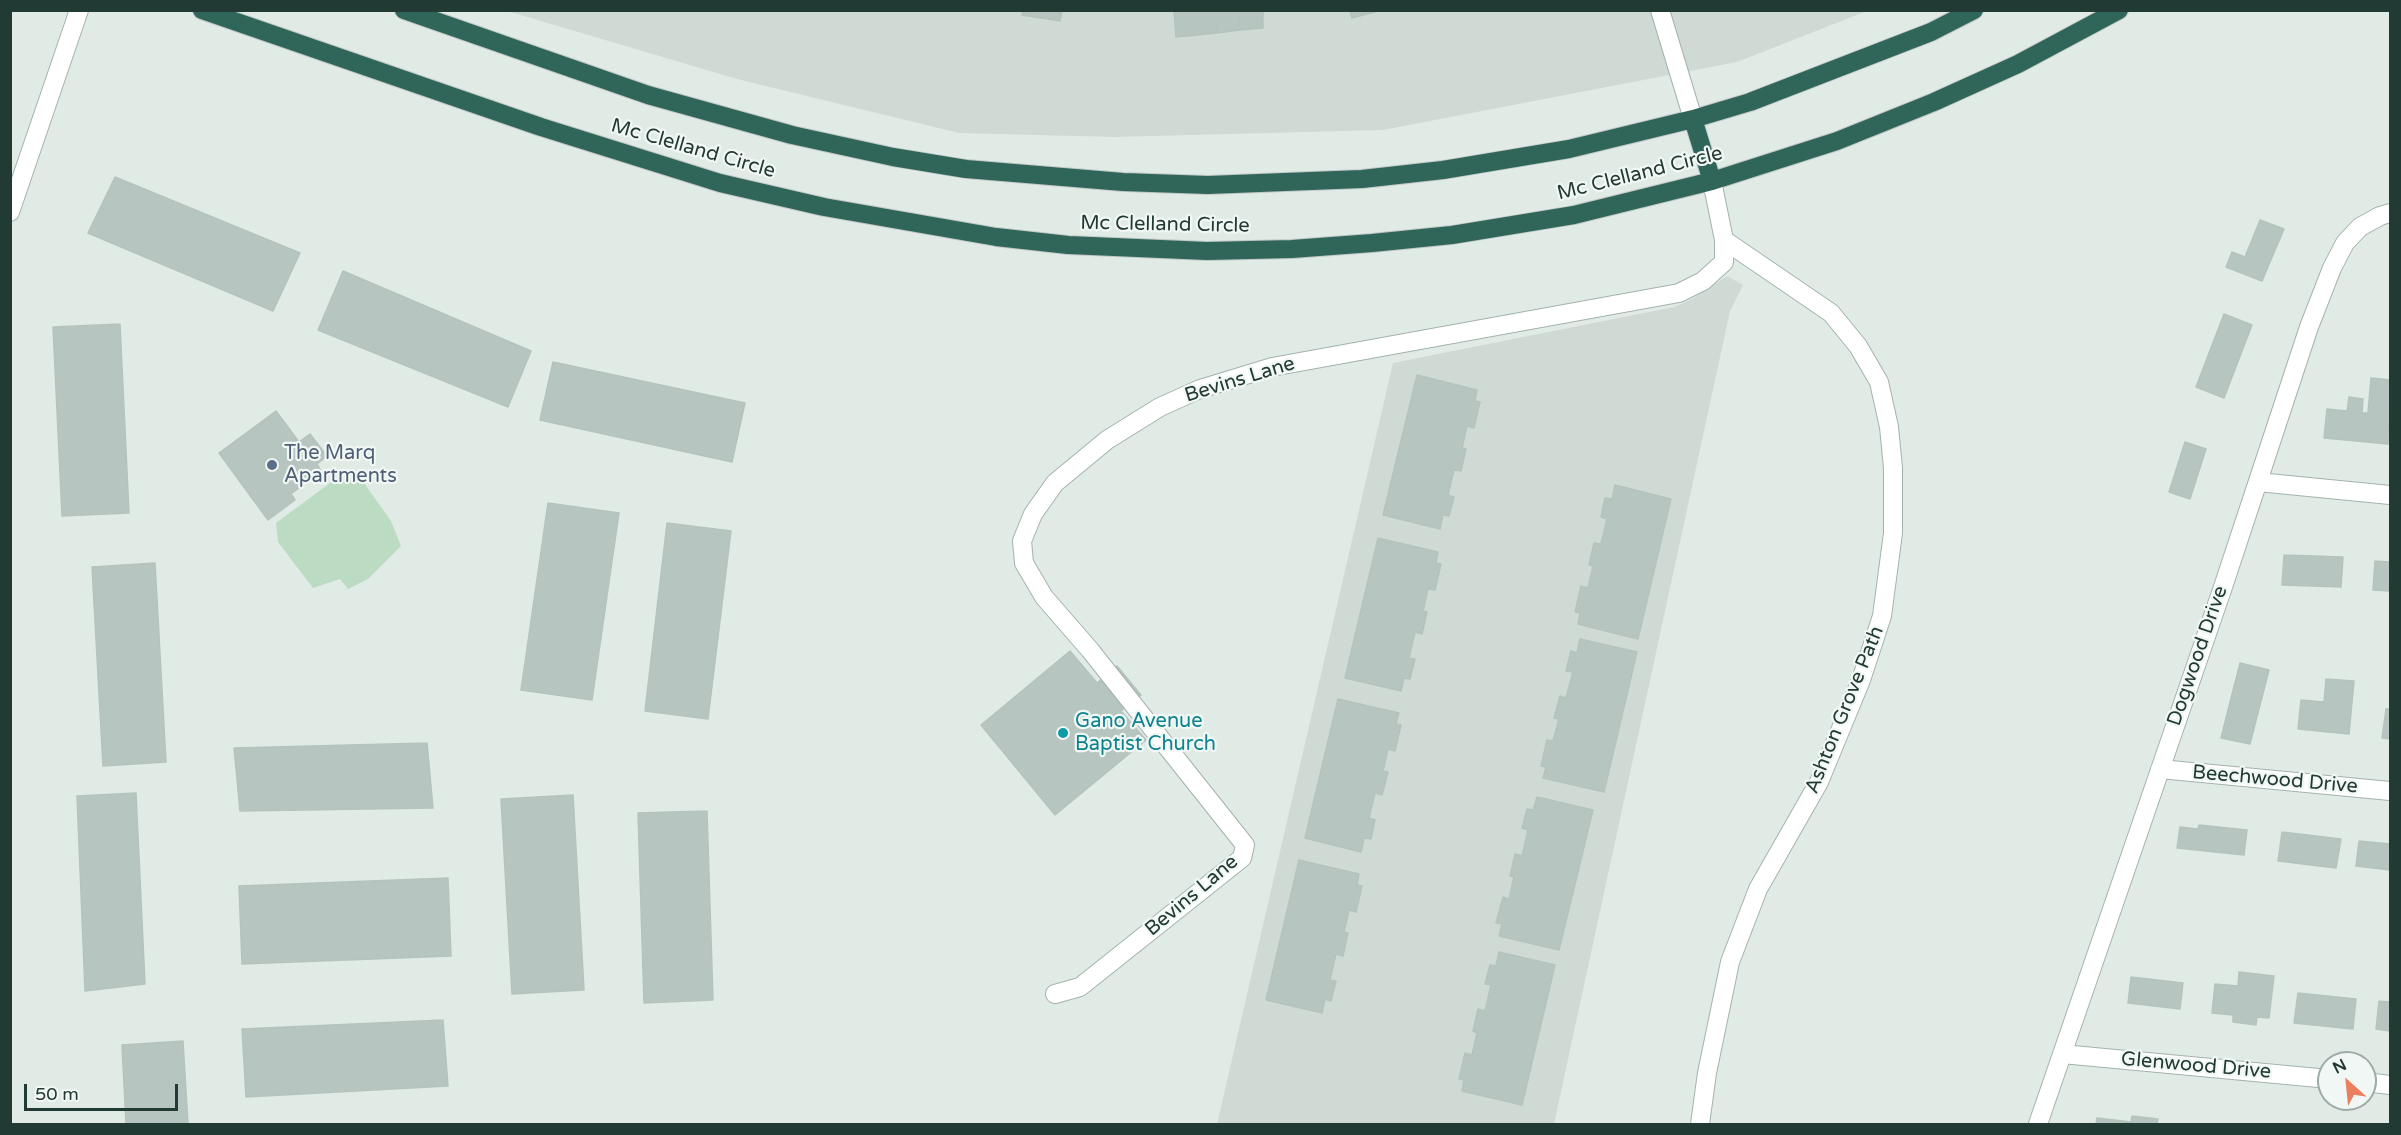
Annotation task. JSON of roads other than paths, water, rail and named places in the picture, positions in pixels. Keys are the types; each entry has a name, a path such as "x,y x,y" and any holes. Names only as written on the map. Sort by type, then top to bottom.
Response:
{"highway":[{"name":"Mc Clelland Circle","path":"202,10 428,90 720,183 824,207 996,237 1068,245 1165,250 1292,249 1452,235 1546,220 1712,181 1837,141 1941,99 2018,64 2119,10"},
{"name":"Mc Clelland Circle","path":"404,10 648,95 792,135 893,157 955,167 1047,177 1209,184 1362,179 1443,170 1569,149 1693,119 1750,102 1930,32 1974,10"},
{"path":"1693,119 1712,181"}],"street":[{"path":"10,212 79,10"},
{"path":"1660,10 1693,119"},
{"name":"Bevins Lane","path":"1055,994 1080,987 1242,858 1245,845 1090,650 1044,597 1024,563 1022,541 1033,514 1055,483 1107,440 1160,406 1200,388 1272,367 1679,293 1703,281 1724,262 1724,240 1712,181"},
{"name":"Dogwood Drive","path":"2038,1125 2309,327 2332,268 2345,243 2360,227 2391,213"},
{"name":"Ashton Grove Path","path":"1700,1125 1707,1073 1730,962 1758,889 1819,782 1861,680 1882,616 1893,533 1893,468 1889,428 1879,382 1858,346 1831,313 1724,240"},
{"path":"2258,482 2391,495"},
{"name":"Beechwood Drive","path":"2160,769 2391,791"},
{"name":"Glenwood Drive","path":"2062,1054 2317,1078"}],"place":[{"name":"The Marq Apartments","path":"272,465"},
{"name":"Gano Avenue Baptist Church","path":"1063,733"}]}
